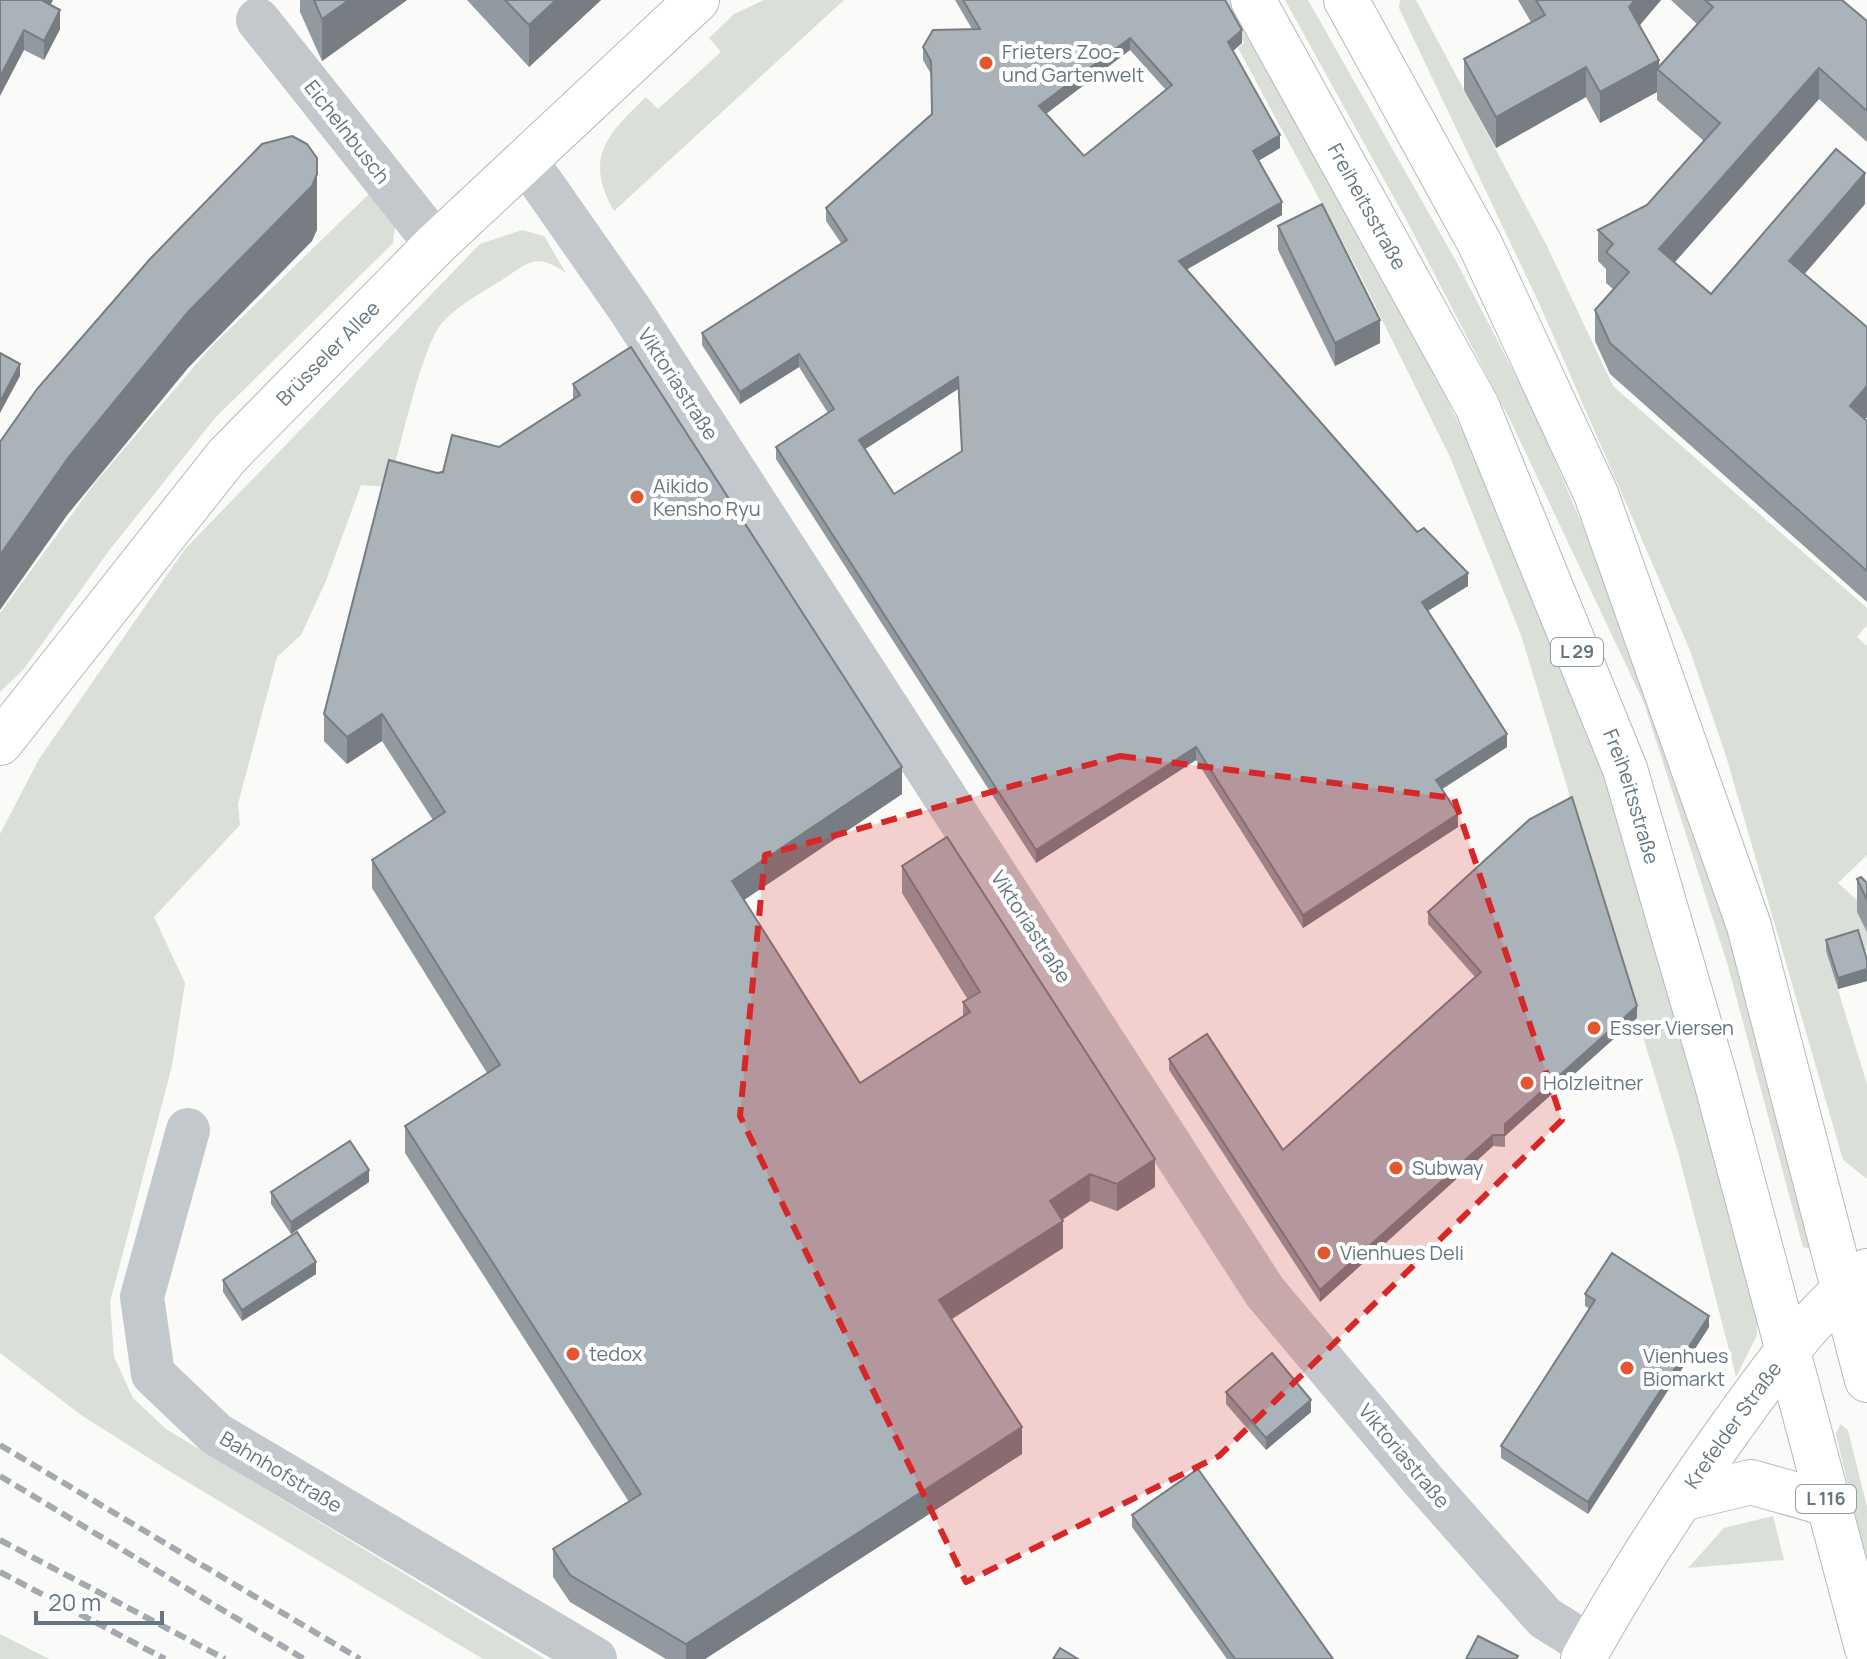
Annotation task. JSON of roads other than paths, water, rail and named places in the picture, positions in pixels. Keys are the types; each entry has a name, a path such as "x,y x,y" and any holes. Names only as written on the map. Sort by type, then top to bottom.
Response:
{"main road":[{"name":"Brüsseler Allee","path":"0,743 227,456 436,244 697,0"},
{"name":"Freiheitsstraße","path":"1253,0 1477,406 1625,769 1716,1081 1867,1648"},
{"path":"1346,0 1480,244 1596,494 1749,926 1855,1280 1867,1380"},
{"name":"Krefelder Straße","path":"1587,1652 1681,1499 1786,1350 1855,1280"},
{"name":"Krefelder Straße","path":"1681,1499 1751,1482 1828,1504"}],"street":[{"name":"Eichelnbusch","path":"258,20 436,244"},
{"name":"Viktoriastraße","path":"527,162 639,324 1265,1292 1422,1479 1545,1618 1587,1652"},
{"name":"Bahnhofstraße","path":"188,1130 142,1297 153,1374 216,1434 595,1659"}],"railway":[{"path":"0,1445 360,1659"},
{"path":"0,1476 304,1659"},
{"path":"0,1540 225,1659"},
{"path":"0,1572 165,1659"}],"place":[{"name":"Frieters Zoo- und Gartenwelt","path":"986,63"},
{"name":"Aikido Kensho Ryu","path":"637,497"},
{"name":"Esser Viersen","path":"1594,1028"},
{"name":"Holzleitner","path":"1527,1083"},
{"name":"Subway","path":"1396,1168"},
{"name":"Vienhues Deli","path":"1324,1253"},
{"name":"tedox","path":"573,1354"},
{"name":"Vienhues Biomarkt","path":"1627,1368"}]}
